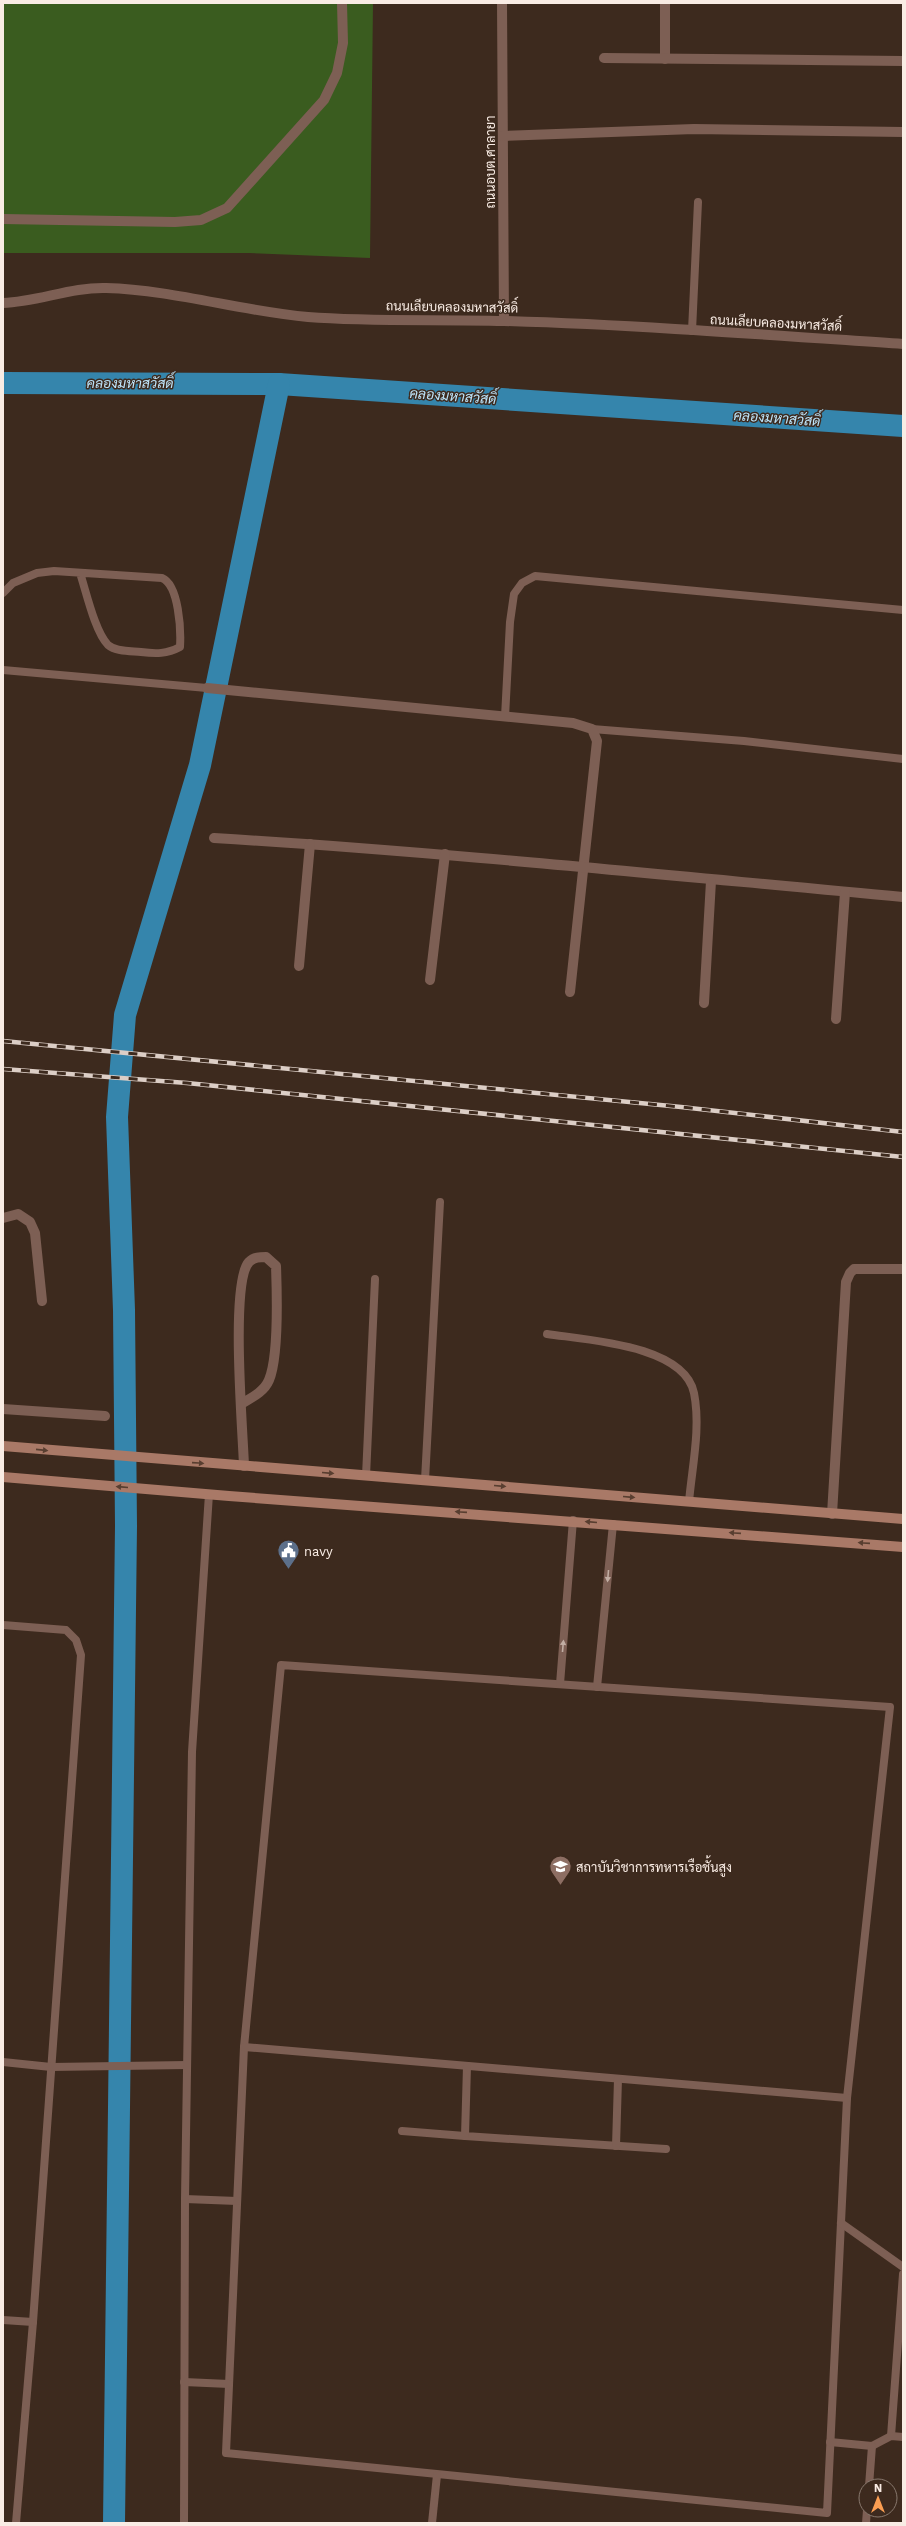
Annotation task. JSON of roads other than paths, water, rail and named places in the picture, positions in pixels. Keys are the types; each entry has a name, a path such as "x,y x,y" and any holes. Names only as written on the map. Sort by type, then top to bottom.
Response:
{"main road":[{"path":"3,1446 160,1460 903,1519"},
{"path":"3,1477 209,1494 574,1520 903,1546"}],"street":[{"path":"3,219 175,222 201,220 226,208 324,100 337,73 343,43 342,3"},
{"name":"ถนนอบต.ศาลายา","path":"502,3 504,321"},
{"path":"665,3 665,58"},
{"path":"604,58 903,61"},
{"path":"503,136 694,129 903,132"},
{"name":"ถนนเลียบคลองมหาสวัสดิ์","path":"3,303 37,299 78,289 104,288 139,290 250,310 310,317 504,321 903,344"},
{"path":"206,688 574,723 592,729 597,741 570,992"},
{"path":"214,838 445,854 583,866 711,881 903,897"},
{"path":"299,966 310,844"},
{"path":"430,980 445,854"},
{"path":"704,1003 711,881"},
{"path":"836,1019 846,892"},
{"path":"3,1218 18,1214 30,1222 35,1233 42,1301"},
{"path":"241,1404 260,1392 269,1380 274,1357 276,1266 266,1257 257,1257 249,1262 243,1275 238,1343 244,1466"},
{"path":"832,1514 846,1282 850,1273 854,1269 903,1269"},
{"path":"3,1409 105,1416"}],"lane":[{"path":"692,331 698,202"},
{"path":"3,593 13,583 37,573 80,573 162,578 168,581 174,590 180,647 170,653 158,654 118,650 108,645 100,632 80,573"},
{"path":"505,717 510,622 514,594 522,583 535,576 903,610"},
{"path":"3,670 206,688"},
{"path":"592,729 744,741 903,759"},
{"path":"425,1480 440,1202"},
{"path":"366,1476 375,1279"},
{"path":"547,1334 633,1348 668,1362 687,1376 694,1392 697,1418 689,1502"},
{"path":"184,2523 185,2199 192,1752 209,1494"},
{"path":"560,1684 574,1520"},
{"path":"597,1687 613,1524"},
{"path":"3,1624 66,1630 76,1640 81,1656 33,2322 16,2523"},
{"path":"281,1665 560,1684 890,1707 847,2098 827,2514 226,2453 244,2047 281,1665"},
{"path":"244,2047 847,2098"},
{"path":"3,2062 51,2067 174,2066 187,2064"},
{"path":"465,2136 467,2066"},
{"path":"616,2146 618,2079"},
{"path":"402,2131 666,2149"},
{"path":"185,2199 237,2201"},
{"path":"841,2224 903,2267"},
{"path":"891,2436 903,2274"},
{"path":"3,2320 33,2322"},
{"path":"184,2382 229,2384"},
{"path":"830,2442 872,2446 891,2436 903,2437"},
{"path":"870,2478 872,2446"},
{"path":"432,2523 438,2475"}],"waterway":[{"name":"คลองมหาสวัสดิ์","path":"3,383 279,384 903,426"},
{"path":"114,2523 126,1526 124,1310 117,1117 125,1015 200,765 279,384"}],"railway":[{"path":"3,1041 681,1107 903,1132"},
{"path":"3,1069 187,1083 903,1157"}],"place":[{"name":"navy","path":"289,1570"},
{"name":"สถาบันวิชาการทหารเรือชั้นสูง","path":"560,1886"}]}
